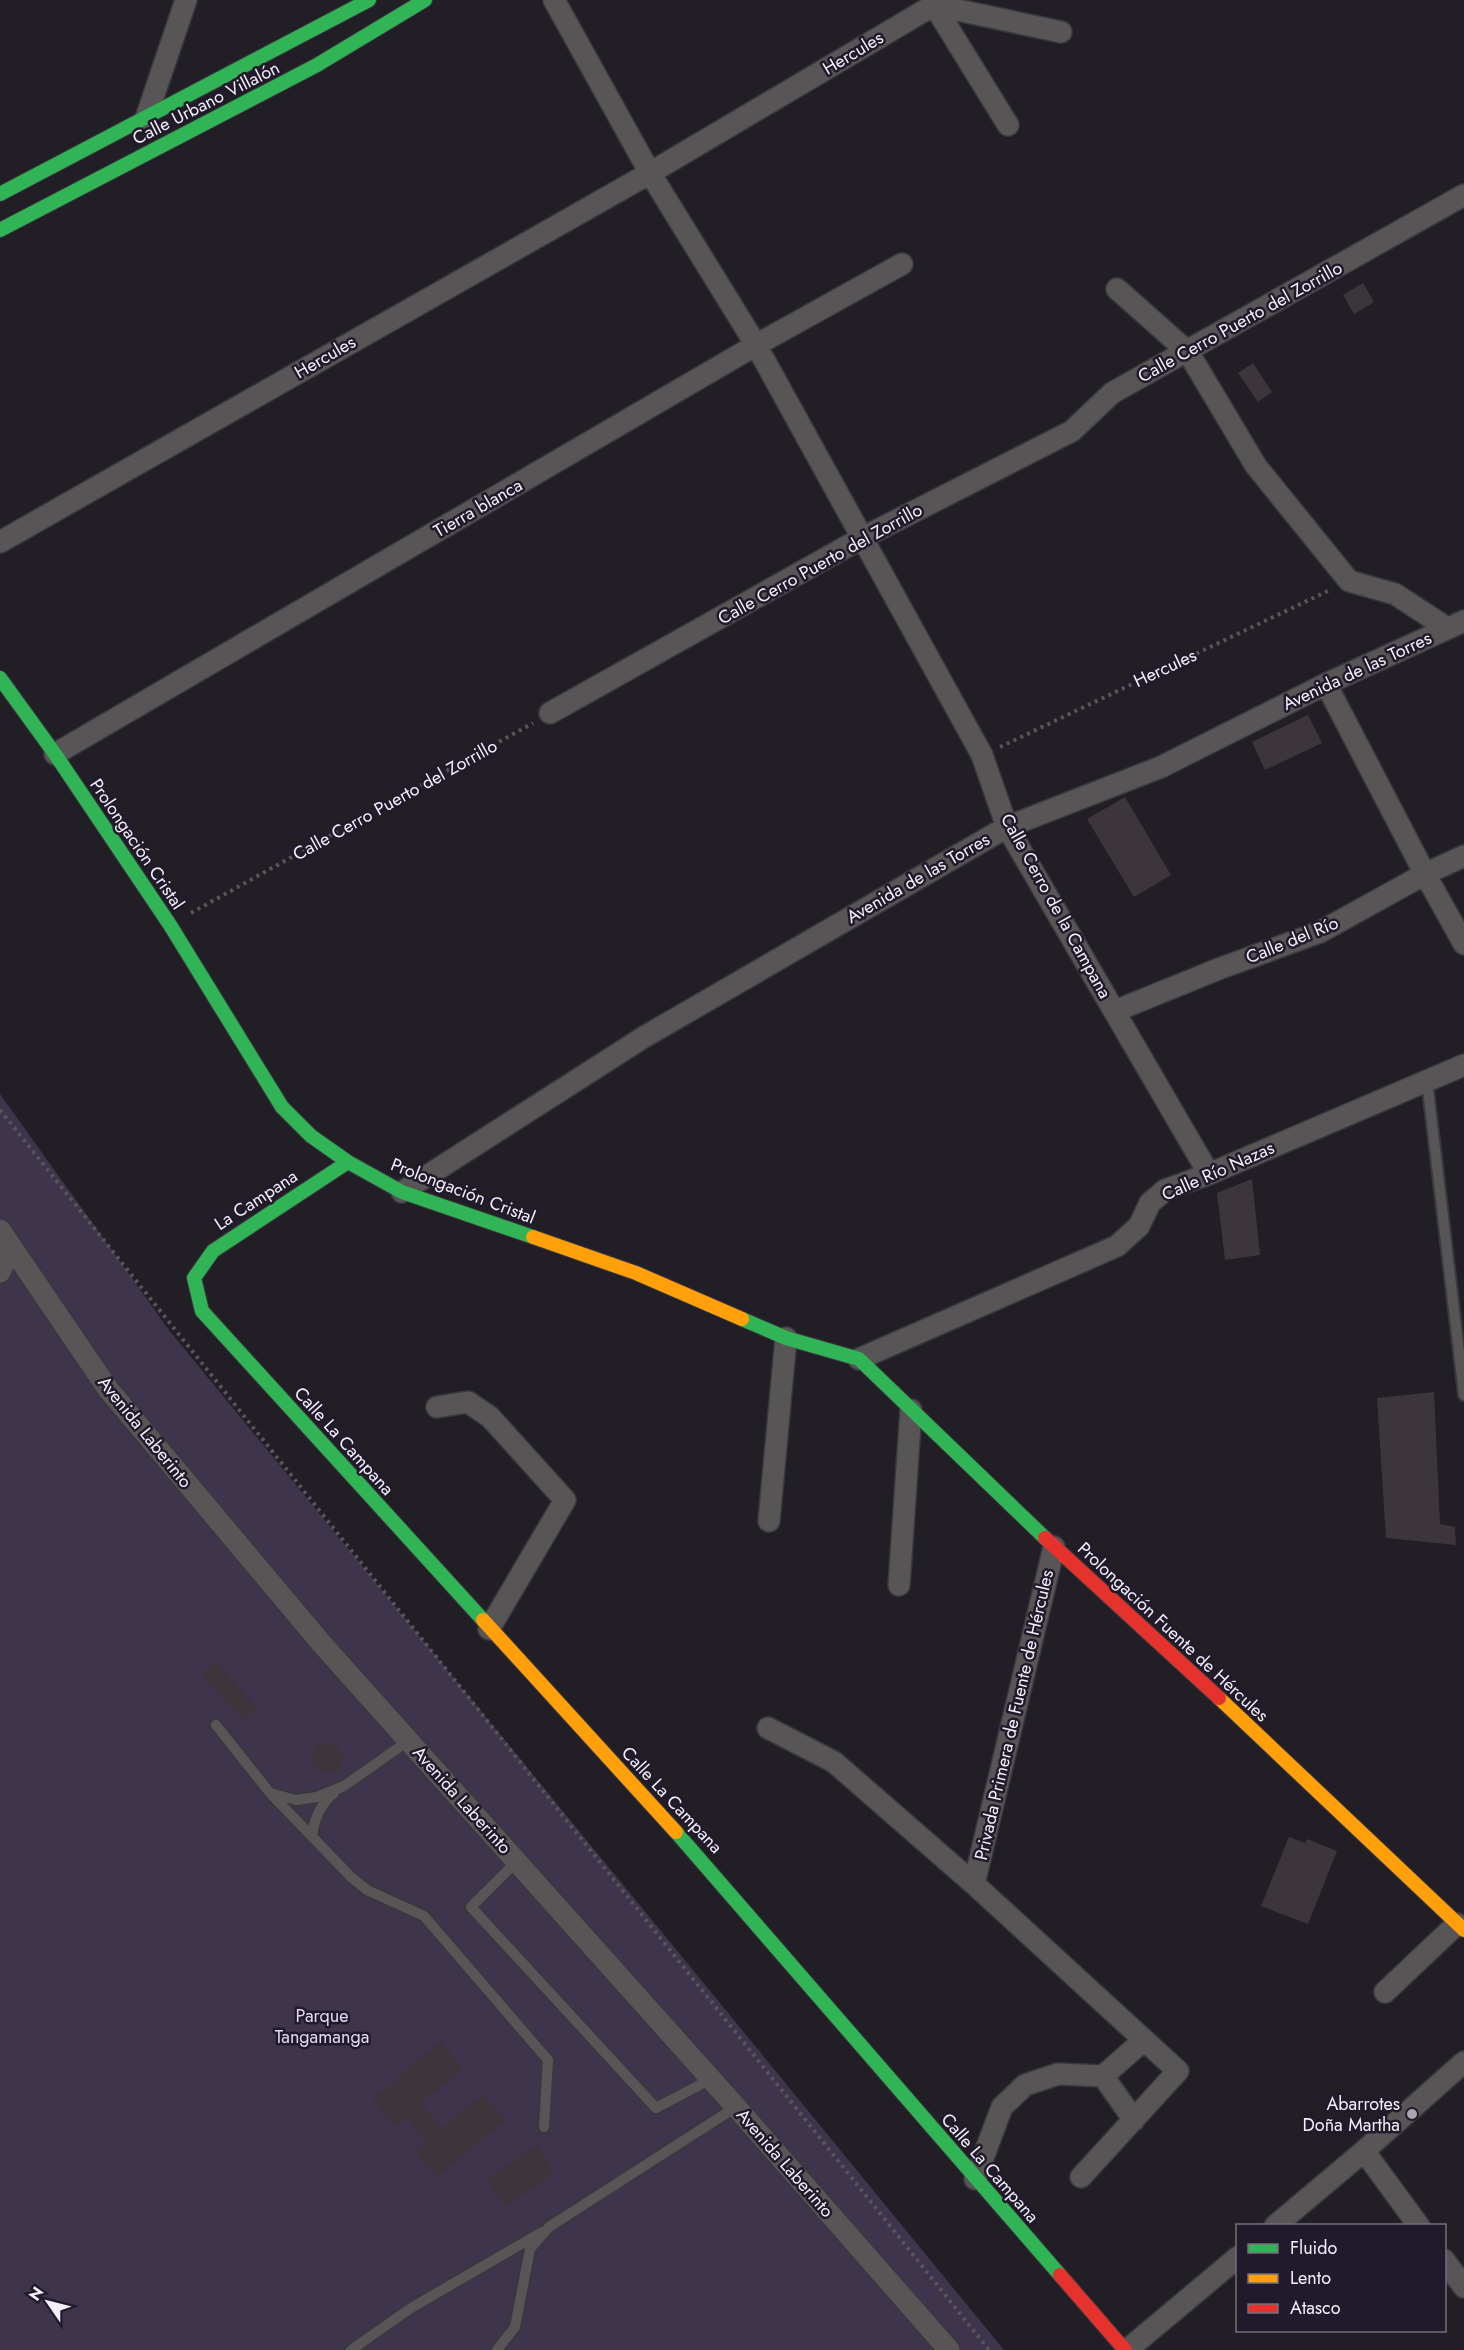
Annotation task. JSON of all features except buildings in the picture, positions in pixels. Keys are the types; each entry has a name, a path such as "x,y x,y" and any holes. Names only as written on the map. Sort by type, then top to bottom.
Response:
{"street":[{"path":"146,118 186,0"},
{"name":"Calle Urbano Villalón","path":"0,194 369,0"},
{"name":"Calle Urbano Villalón","path":"0,230 317,65 396,8 425,0"},
{"path":"554,0 650,173 756,345 862,538"},
{"path":"934,5 1061,32"},
{"path":"934,5 1008,125"},
{"name":"Hercules","path":"0,542 650,173 934,5"},
{"name":"Calle Cerro Puerto del Zorrillo","path":"550,713 862,538 1072,430 1112,393 1464,195"},
{"name":"Tierra blanca","path":"56,754 756,345 902,264"},
{"path":"1117,289 1188,352 1256,466 1349,581 1395,594 1456,624"},
{"name":"Calle Cerro de la Campana","path":"862,538 982,755 1007,827 1209,1174"},
{"name":"Avenida de las Torres","path":"402,1192 644,1037 1007,827 1161,766 1326,684 1456,624"},
{"name":"Prolongación Cristal","path":"0,678 56,754 170,925 282,1107 311,1136 348,1162 402,1192 636,1274 786,1338 859,1359"},
{"path":"1326,684 1464,944"},
{"name":"Calle del Río","path":"1115,1011 1221,968 1320,932 1425,874 1464,856"},
{"name":"Calle Río Nazas","path":"859,1359 1118,1246 1139,1226 1150,1203 1165,1190 1209,1174 1464,1065"},
{"name":"La Campana","path":"194,1278 213,1251 348,1162"},
{"path":"0,1272 6,1238"},
{"name":"Avenida Laberinto","path":"6,1238 108,1389 322,1644 950,2350"},
{"name":"Calle La Campana","path":"194,1278 202,1311 717,1877 975,2179 1126,2350"},
{"path":"769,1521 786,1338"},
{"name":"Prolongación Fuente de Hércules","path":"859,1359 1054,1547 1141,1625 1461,1927"},
{"path":"437,1407 468,1402 490,1418 565,1500 489,1629"},
{"path":"899,1585 911,1410"},
{"name":"Privada Primera de Fuente de Hércules","path":"974,1884 1054,1547"},
{"name":"Privada Primera de Fuente de Hércules","path":"768,1728 834,1762 974,1884 1178,2071 1134,2120"},
{"path":"1385,1992 1461,1927"},
{"path":"975,2179 1002,2108 1025,2085 1058,2074 1103,2076 1144,2040"},
{"path":"1277,2224 1464,2062"},
{"path":"1081,2177 1134,2120 1103,2076"},
{"path":"1364,2151 1418,2224"},
{"path":"1126,2350 1236,2259"},
{"path":"1446,2263 1464,2287"}],"lane":[{"path":"1427,1081 1464,1395"},
{"path":"216,1725 270,1793 351,1877 367,1890 424,1916 548,2060 544,2127"},
{"path":"312,1837 320,1809 326,1799 408,1741"},
{"path":"270,1793 296,1800 317,1797 344,1786"},
{"path":"516,1862 471,1907 656,2108 711,2079"},
{"path":"351,2350 411,2308 549,2227 736,2107"},
{"path":"497,2350 515,2326 530,2249 549,2227"}],"path":[{"name":"Hercules","path":"982,755 1349,581"},
{"name":"Calle Cerro Puerto del Zorrillo","path":"170,925 550,713"},
{"path":"0,1110 989,2350"}],"green space":[{"name":"Parque Tangamanga","path":"0,1094 169,1330 1004,2350 0,2350"}],"traffic: fast":[{"path":"0,194 369,0"},
{"path":"0,230 317,65 425,0"},
{"path":"0,678 55,754 170,925 282,1107 311,1136 348,1162 402,1192 533,1237"},
{"path":"348,1162 213,1251 194,1278 202,1311 483,1620"},
{"path":"742,1319 786,1338 859,1359 1045,1538"},
{"path":"676,1832 1060,2275"}],"traffic: slow":[{"path":"533,1237 636,1273 742,1319"},
{"path":"483,1620 676,1832"},
{"path":"1219,1698 1464,1930"}],"traffic: jam":[{"path":"1045,1538 1219,1698"},
{"path":"1060,2275 1125,2350"}],"place":[{"name":"Abarrotes Doña Martha","path":"1412,2114"}]}
